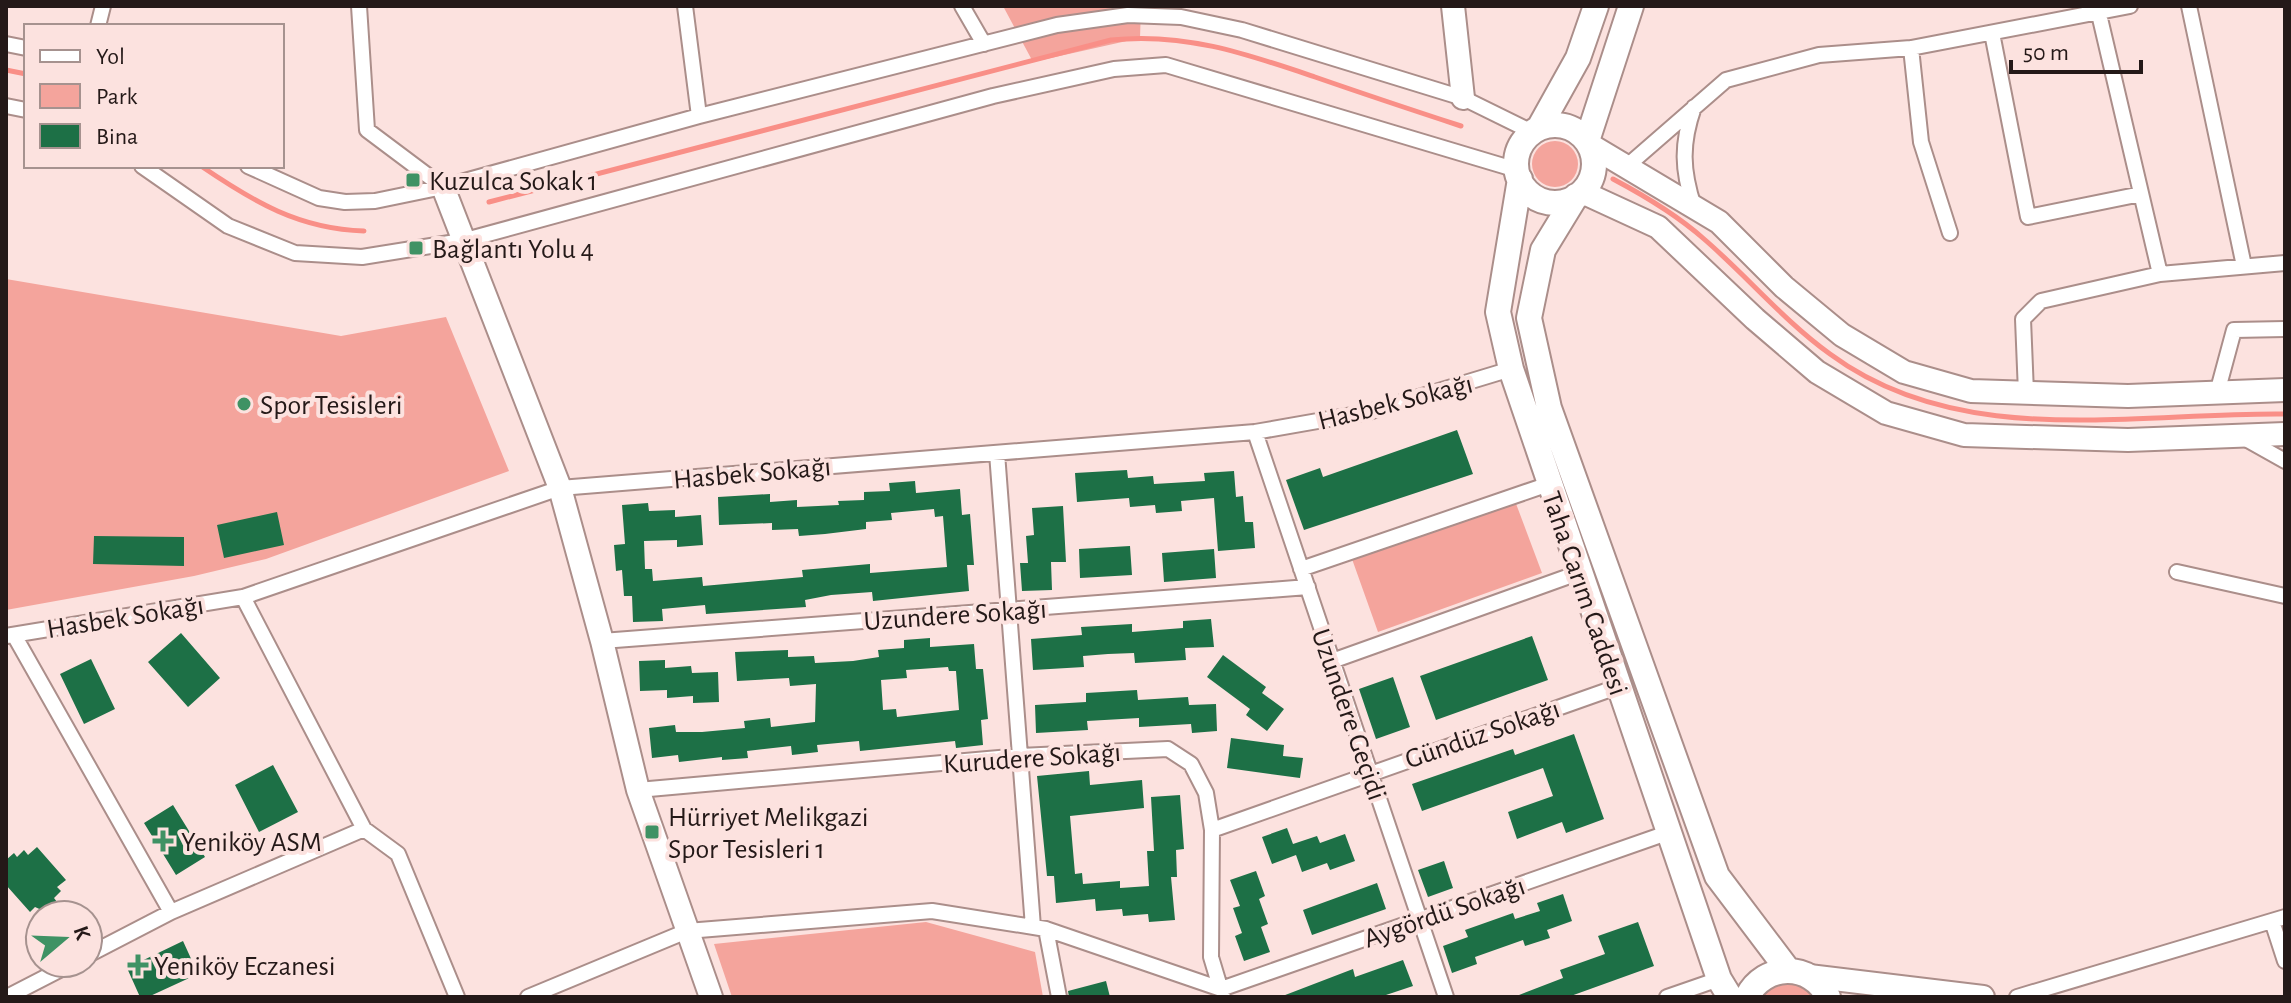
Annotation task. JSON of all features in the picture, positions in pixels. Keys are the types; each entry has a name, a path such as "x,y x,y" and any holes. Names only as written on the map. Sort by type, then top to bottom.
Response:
{"main road":[{"path":"1453,6 1463,98"},
{"path":"1596,6 1578,58 1536,130 1519,150 1518,175 1538,199 1551,202 1579,194 1658,227 1755,319 1817,372 1886,413 1964,435 2128,440 2285,434"},
{"path":"1579,194 1594,170 1588,143 1631,6"},
{"path":"1536,130 1565,126 1626,167 1719,222 1784,287 1842,335 1904,372 1971,391 2128,396 2285,390"},
{"name":"Taha Carım Caddesi","path":"1518,175 1498,312 1511,369 1667,833 1724,988"},
{"path":"443,187 560,488 602,641 638,790 711,997"},
{"name":"Taha Carım Caddesi","path":"1579,194 1543,250 1529,318 1549,408 1717,876 1798,973 1828,997"},
{"path":"1747,997 1767,975 1798,973 1983,997"}],"street":[{"path":"359,6 367,130 443,187"},
{"path":"685,6 699,116"},
{"path":"962,6 984,44"},
{"path":"1626,167 1726,80 1819,55 1911,48 2130,6"},
{"path":"2189,6 2244,266"},
{"path":"2099,14 2160,274"},
{"path":"252,168 289,187 345,202 375,201 443,187 699,116 1102,17 1181,17 1232,27 1463,98 1536,130"},
{"path":"1992,33 2028,217 2141,194"},
{"path":"1911,48 1921,142 1950,233"},
{"path":"145,168 228,226 295,253 362,257 462,241 993,96 1114,69 1166,65 1518,175"},
{"path":"1694,106 1683,139 1683,174 1694,207"},
{"path":"2026,393 2023,319 2033,305 2160,274 2285,263"},
{"path":"2217,393 2234,330 2285,329"},
{"name":"Hasbek Sokağı","path":"10,636 243,597 560,488 1255,432 1369,412 1511,369"},
{"name":"Uzundere Geçidi","path":"1255,432 1446,997"},
{"path":"2241,436 2285,461"},
{"path":"997,453 1020,756 1040,928 1059,997"},
{"path":"1301,569 1549,484"},
{"path":"2177,572 2285,596"},
{"path":"1332,661 1578,573"},
{"name":"Uzundere Sokağı","path":"602,641 1308,587"},
{"path":"243,597 364,829 398,854 457,997"},
{"path":"10,636 171,912"},
{"name":"Gündüz Sokağı","path":"1212,830 1617,687"},
{"name":"Kurudere Sokağı","path":"638,790 1020,756 1168,749 1184,758 1197,773 1206,793 1212,830 1211,957 1222,993"},
{"path":"104,947 171,912 364,829"},
{"name":"Aygördü Sokağı","path":"1222,993 1667,833"},
{"path":"528,997 687,931 932,911 1040,928 1222,993"},
{"path":"2017,997 2278,919 2285,961"},
{"path":"7,997 42,979"},
{"path":"1667,997 1724,988"}],"green space":[{"path":"1003,6 1141,6 1140,38 1033,62"},
{"path":"1555,141 1571,148 1578,164 1571,180 1555,187 1539,180 1532,164 1539,148"},
{"name":"Spor Tesisleri","path":"6,279 341,336 446,317 509,471 266,559 194,576 6,610"},
{"path":"1515,501 1542,573 1378,632 1352,559"},
{"path":"926,922 1035,952 1043,997 732,997 714,944"},
{"path":"1779,983 1795,983 1815,997 1759,997"}],"building":[{"path":"1457,430 1473,474 1304,530 1286,480 1320,468 1323,477"},
{"path":"1127,470 1128,478 1153,476 1154,484 1205,481 1204,473 1234,471 1236,497 1243,496 1245,522 1253,522 1255,548 1218,551 1214,498 1181,501 1182,511 1156,513 1155,505 1130,507 1129,498 1077,502 1075,473"},
{"path":"915,481 916,493 960,489 962,515 970,514 974,565 967,565 969,591 873,601 872,592 831,595 805,600 806,607 706,614 705,605 662,609 663,621 633,622 632,596 624,596 622,570 616,571 614,545 625,544 622,505 648,503 649,511 675,510 675,517 701,515 703,545 677,547 677,540 644,541 645,569 652,569 653,581 702,577 703,586 803,577 802,570 870,564 870,573 947,567 943,516 935,517 934,509 891,513 892,520 866,522 866,529 799,536 798,529 772,530 772,523 719,525 718,497 770,494 770,502 797,500 797,507 839,505 838,501 864,500 864,492 890,491 889,483"},
{"path":"1063,506 1066,562 1051,562 1052,590 1022,591 1020,563 1028,563 1026,536 1034,535 1032,508"},
{"path":"277,512 284,545 224,558 217,525"},
{"path":"94,536 184,537 184,566 93,564"},
{"path":"1130,546 1132,575 1080,578 1079,549"},
{"path":"1214,549 1216,578 1164,582 1162,553"},
{"path":"1211,619 1214,647 1185,648 1186,660 1135,663 1134,653 1108,654 1083,656 1084,667 1033,670 1031,639 1082,635 1081,627 1132,624 1132,632 1183,628 1183,621"},
{"path":"181,633 220,678 188,707 148,662"},
{"path":"1532,636 1548,680 1436,720 1420,676"},
{"path":"930,638 930,647 974,644 976,669 983,669 988,719 981,720 983,745 956,748 955,741 860,751 859,741 817,745 818,752 792,755 791,746 747,751 748,758 722,760 722,757 679,762 678,755 652,758 649,728 675,725 676,732 702,732 745,728 744,721 770,718 771,727 815,722 816,684 790,686 789,678 737,681 735,652 788,650 788,657 814,656 815,663 853,661 879,657 878,650 904,648 904,640","holes":["948,667 949,671 956,671 959,710 897,717 896,709 883,710 881,680 907,678 906,670"]},
{"path":"1223,655 1266,687 1262,693 1284,709 1267,731 1246,715 1250,709 1207,677"},
{"path":"91,659 115,709 84,724 60,674"},
{"path":"665,660 665,668 691,666 692,673 718,672 719,702 693,703 693,696 667,698 667,690 640,691 639,661"},
{"path":"1393,677 1410,727 1376,739 1359,689"},
{"path":"1137,690 1138,700 1188,697 1189,705 1216,704 1217,731 1192,733 1191,724 1139,727 1139,718 1087,721 1088,730 1036,733 1035,705 1086,702 1086,693"},
{"path":"1574,734 1604,819 1566,833 1562,822 1517,839 1508,812 1553,796 1543,768 1422,811 1412,784 1513,749 1515,755"},
{"path":"1231,738 1284,745 1283,756 1303,758 1300,778 1227,768"},
{"path":"273,765 298,812 259,832 235,785"},
{"path":"1089,771 1090,785 1142,780 1144,808 1070,816 1075,874 1082,873 1083,884 1120,881 1120,888 1149,886 1147,851 1154,851 1151,797 1180,795 1184,849 1176,850 1177,877 1171,877 1175,920 1149,922 1148,914 1123,916 1122,909 1096,911 1095,899 1056,903 1054,876 1047,876 1037,776"},
{"path":"173,805 205,857 176,875 144,823"},
{"path":"1287,828 1293,844 1317,836 1320,843 1345,834 1355,861 1330,870 1327,863 1302,872 1296,855 1272,864 1262,837"},
{"path":"37,847 66,880 57,887 61,891 55,899 24,899 24,905 6,885 6,860 14,853 17,857 24,850 28,855"},
{"path":"1444,861 1453,888 1428,897 1418,870"},
{"path":"1256,871 1265,896 1259,899 1268,924 1261,927 1270,952 1244,961 1235,936 1242,933 1233,908 1240,906 1230,880"},
{"path":"1377,883 1386,909 1312,935 1303,910"},
{"path":"1563,894 1572,921 1547,930 1550,938 1525,946 1523,940 1475,957 1477,964 1452,973 1443,946 1468,937 1465,930 1513,913 1515,919 1540,911 1537,903"},
{"path":"1638,922 1654,966 1568,997 1514,997 1563,978 1560,970 1605,954 1598,936"},
{"path":"183,941 198,974 148,997 140,997 127,968"},
{"path":"1403,960 1413,986 1380,997 1280,997 1353,969 1355,977"},
{"path":"1106,981 1110,997 1069,997 1068,991"}],"waterway":[{"path":"489,202 1111,40 1164,39 1215,47 1265,60 1461,126"},
{"path":"6,70 24,74"},
{"path":"204,168 259,202 298,219 364,231"},
{"path":"1613,179 1694,230 1830,354 1881,384 1935,404 1992,415 2050,420 2285,414"}],"place":[{"name":"Kuzulca Sokak 1","path":"413,180"},
{"name":"Bağlantı Yolu 4","path":"416,248"},
{"name":"Spor Tesisleri","path":"244,404"},
{"name":"Hürriyet Melikgazi Spor Tesisleri 1","path":"652,832"},
{"name":"Yeniköy ASM","path":"163,841"},
{"name":"Yeniköy Eczanesi","path":"138,965"}]}
